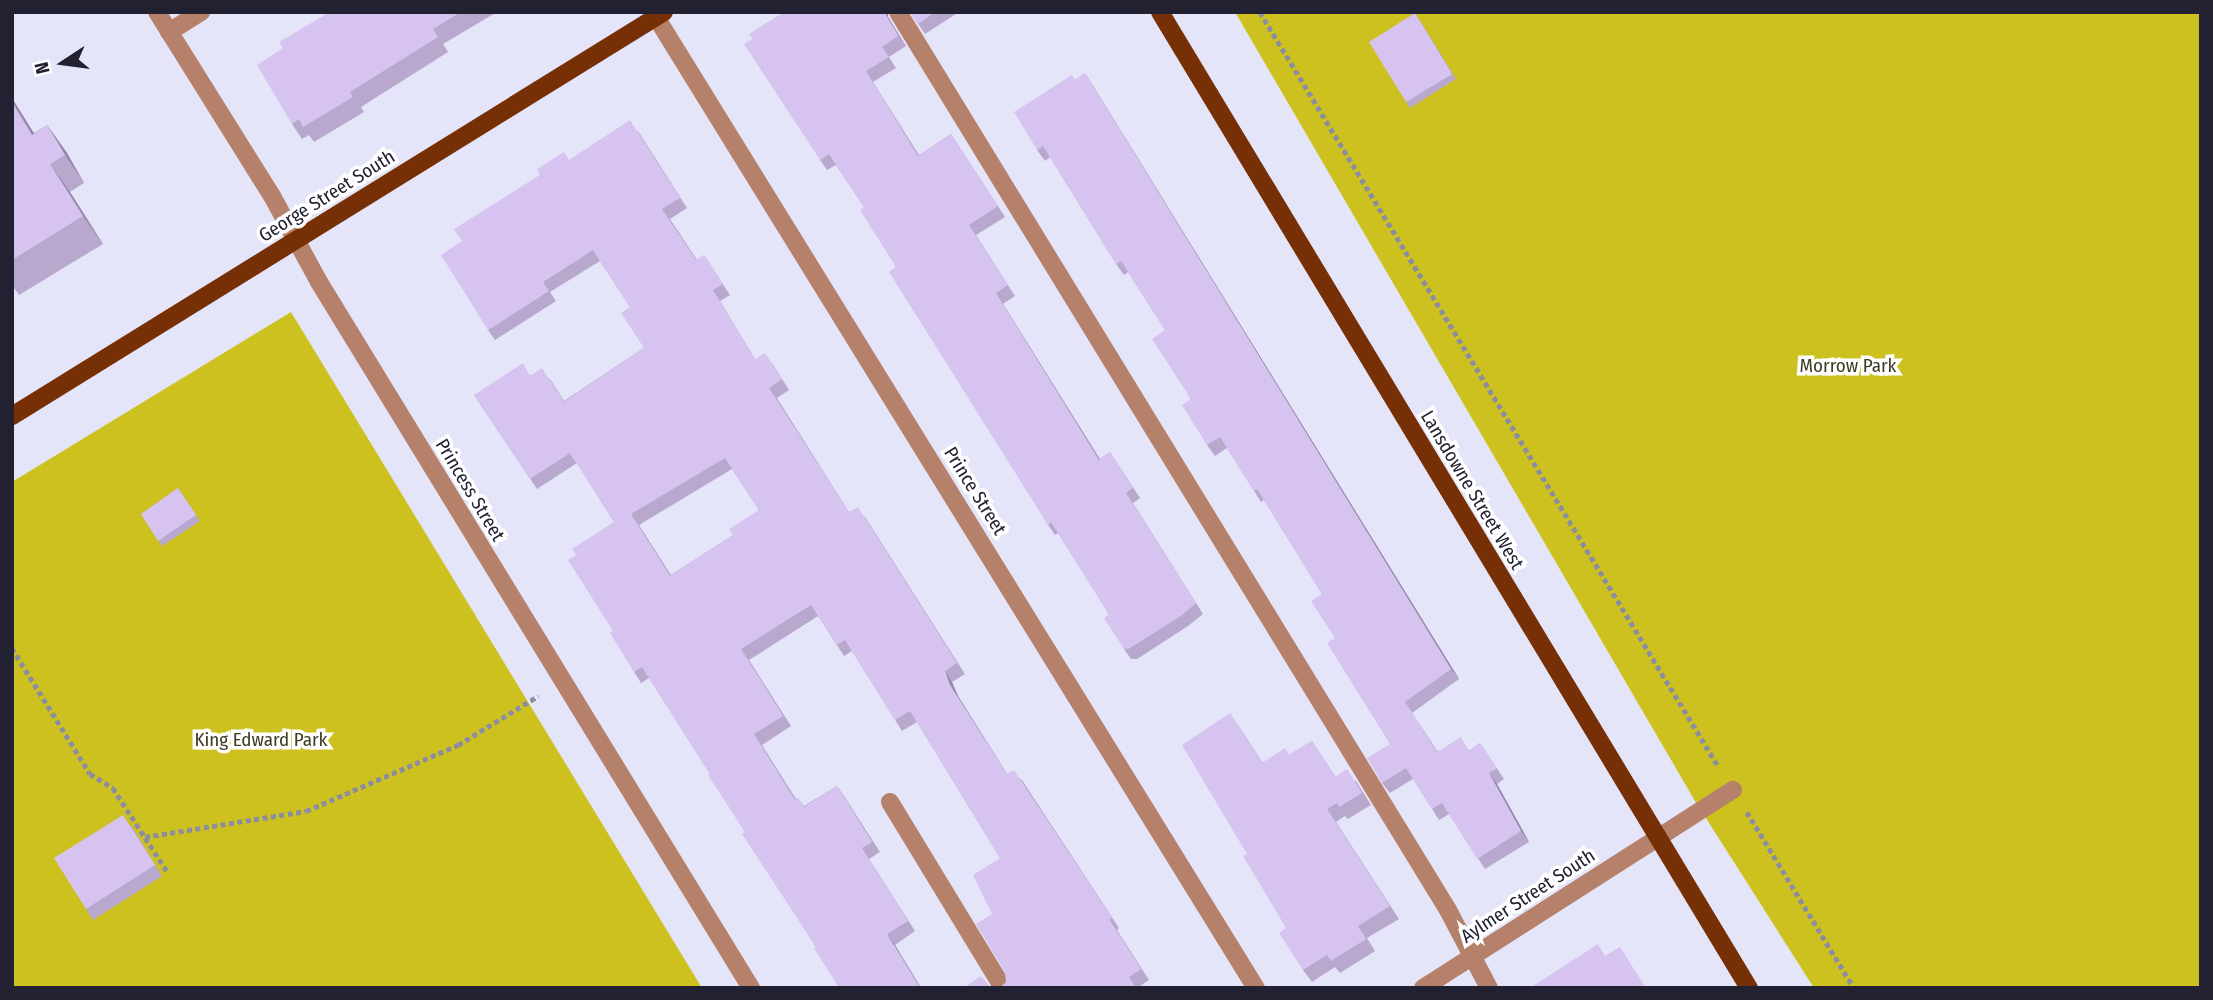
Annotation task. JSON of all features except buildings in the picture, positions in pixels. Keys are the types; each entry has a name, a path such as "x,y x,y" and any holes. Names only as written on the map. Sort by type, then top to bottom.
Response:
{"main road":[{"name":"Lansdowne Street West","path":"1160,12 1656,838 1749,988"},
{"name":"George Street South","path":"12,415 660,15"}],"street":[{"name":"Princess Street","path":"157,12 272,196 295,240 751,988"},
{"path":"169,32 201,12"},
{"path":"898,12 1440,898 1489,988"},
{"name":"Prince Street","path":"660,15 1256,988"},
{"name":"Aylmer Street South","path":"1423,988 1733,790"},
{"path":"890,802 1003,988"}],"path":[{"path":"1260,12 1854,988"},
{"path":"12,648 90,774 113,788 167,871"},
{"path":"145,837 306,811 457,745 563,681"}],"green space":[{"name":"Morrow Park","path":"1235,12 2201,12 2201,988 1814,988 1695,801"},
{"name":"King Edward Park","path":"291,312 702,988 12,988 12,482"}]}
